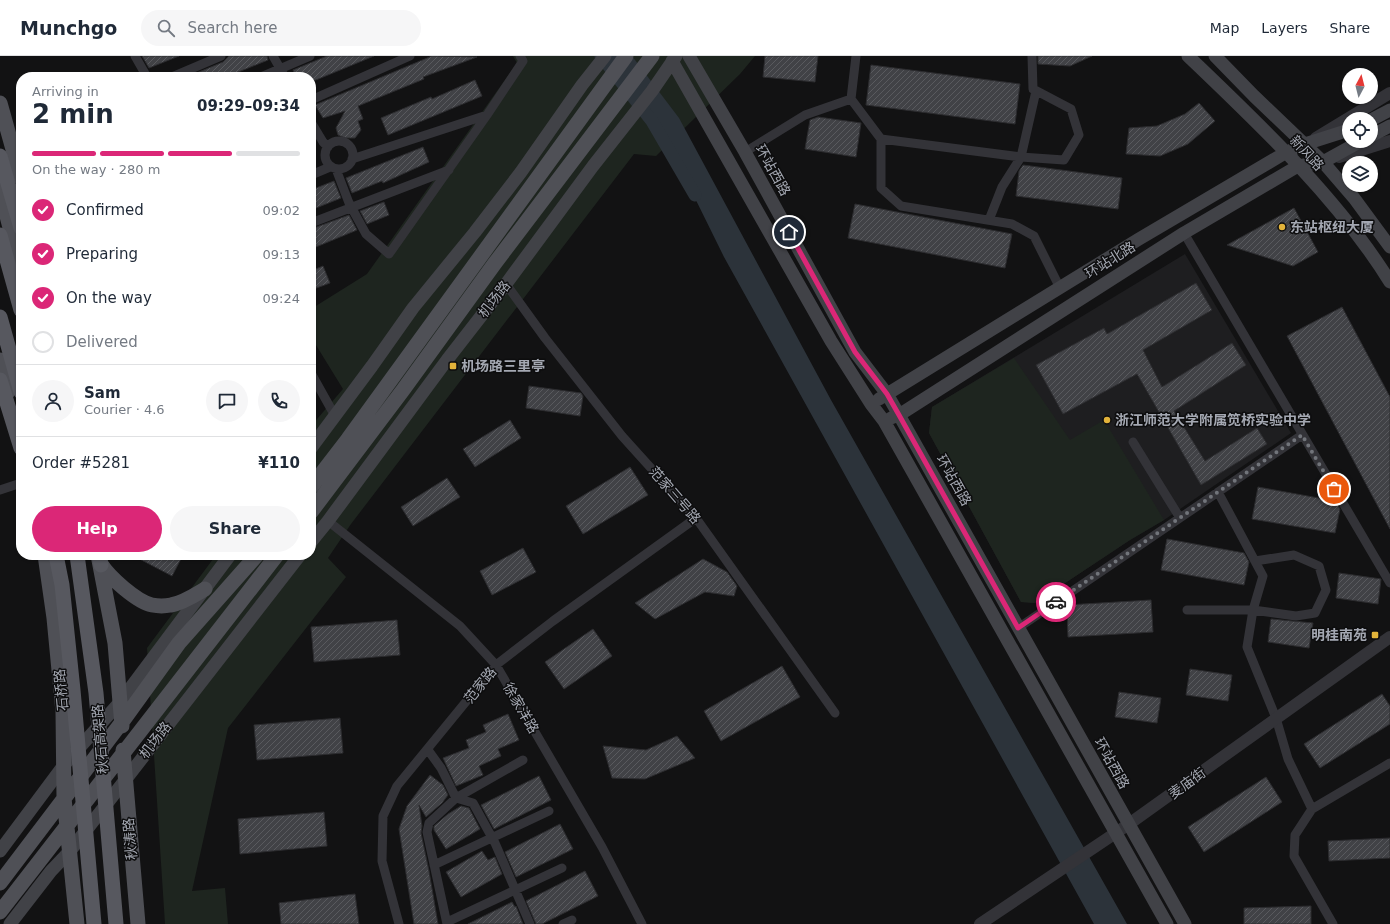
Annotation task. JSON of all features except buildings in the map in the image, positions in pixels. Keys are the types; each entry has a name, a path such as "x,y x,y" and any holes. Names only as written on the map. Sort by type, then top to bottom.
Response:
{"highway":[{"path":"0,156 16,211"},
{"path":"0,235 16,292"},
{"path":"0,317 16,374"},
{"path":"1,383 16,432"},
{"name":"秋石高架路","path":"57,560 62,585 73,690 94,924"},
{"name":"秋石高架路","path":"78,560 96,693 116,924"}],"main road":[{"path":"316,441 413,308 475,232 521,172 582,85 605,56"},
{"name":"环站西路","path":"689,56 745,152 855,352 887,394 1185,924"},
{"name":"新风路","path":"1188,56 1243,109 1298,166 1340,213 1374,256 1390,282"},
{"name":"新风路","path":"1215,56 1254,96 1323,162 1354,198 1390,247"},
{"path":"316,481 353,433 625,57"},
{"path":"658,61 870,404 884,421 1167,924"},
{"name":"机场路","path":"316,536 593,166 652,91 658,61"},
{"name":"机场路","path":"316,505 403,390 495,263 611,110 658,61"},
{"path":"0,103 16,160"},
{"path":"1378,116 1390,110"},
{"path":"1378,132 1390,126"},
{"name":"环站北路","path":"870,404 1139,239 1285,153 1305,144 1342,132"},
{"name":"环站北路","path":"884,421 899,415 1184,232 1298,166 1323,162 1348,148"},
{"path":"0,189 16,251"},
{"path":"0,360 16,422"},
{"name":"石桥路","path":"46,560 54,618 63,712 64,798 68,825"},
{"path":"100,560 115,644 122,722 123,754"},
{"path":"102,560 134,596 152,605 171,605 188,599 205,589"},
{"path":"0,851 64,765 120,702 226,560"},
{"path":"0,883 122,722 179,642 252,560"},
{"name":"机场路","path":"0,912 273,560"},
{"name":"机场路","path":"10,924 51,871 70,851 296,560"},
{"name":"秋涛路","path":"123,754 138,924"},
{"path":"68,825 77,924"}],"street":[{"path":"135,56 144,72"},
{"path":"184,72 221,56"},
{"path":"273,56 282,72"},
{"path":"285,72 310,56"},
{"path":"316,98 410,56"},
{"path":"316,173 333,168 343,169 347,167 352,159 352,150 345,143 336,142 328,147 325,155 327,163 333,168 351,207 366,234 389,254 449,170 523,61 520,56"},
{"path":"856,56 851,99 881,139 881,188 901,206 1012,224 1034,236 1060,288"},
{"path":"881,139 1021,157 1064,160 1079,135 1071,109 1033,89 1032,56"},
{"path":"989,220 1002,188 1021,157 1036,91"},
{"path":"1305,144 1390,93"},
{"path":"745,152 804,115 851,99"},
{"path":"352,159 487,115"},
{"path":"316,130 328,147"},
{"path":"1323,162 1390,141"},
{"path":"316,221 449,170"},
{"path":"1184,232 1390,583"},
{"name":"范家三号路","path":"506,284 544,338 622,436 696,518 834,713"},
{"path":"316,381 335,416"},
{"path":"1018,628 1302,435"},
{"path":"1133,442 1180,518"},
{"path":"0,490 16,485"},
{"path":"1218,492 1263,576 1253,610 1247,647 1276,718 1288,759 1312,809"},
{"name":"范家路","path":"399,924 382,862 383,816 397,786 496,665 553,621 696,518"},
{"name":"徐家洋路","path":"328,521 460,626 496,665 602,847 642,924"},
{"path":"1187,610 1253,610 1296,616 1315,613 1326,590 1319,566 1294,556 1255,561"},
{"name":"麦庙街","path":"980,924 1129,824 1390,637"},
{"path":"428,750 441,768 456,798 473,803 492,838 530,924"},
{"path":"523,760 456,798 429,824 427,832 447,923 562,868"},
{"path":"1333,924 1294,856 1295,835 1312,809 1390,763"},
{"path":"434,865 549,811"},
{"path":"564,924 572,920"}],"shaded area":[{"path":"513,56 755,56 740,74 656,156 634,154 351,524 328,558 346,577 228,728 192,891 225,888 228,924 165,924 147,648 212,560 316,560 316,420 343,389 316,345 316,306 367,274 517,63"},
{"path":"603,56 632,56 679,118 831,400 1127,924 1094,924 724,257 653,113"},
{"name":"浙江师范大学附属笕桥实验中学","path":"1185,254 1291,433 1164,520 1130,540 1035,603 1021,602 929,433 932,407"},
{"path":"1014,358 1070,440 1104,420 1164,520 1130,540 1035,603 1021,602 929,433 932,407"}],"waterway":[{"path":"601,56 652,121 695,195"}],"way so far":[{"path":"1056,602 1302,435 1334,489"}],"place":[{"name":"东站枢纽大厦","path":"1282,227"},
{"name":"机场路三里亭","path":"453,366"},
{"name":"浙江师范大学附属笕桥实验中学","path":"1107,420"},
{"name":"明桂南苑","path":"1375,635"}],"route":[{"path":"789,232 855,352 887,394 1018,628 1056,602"}]}
